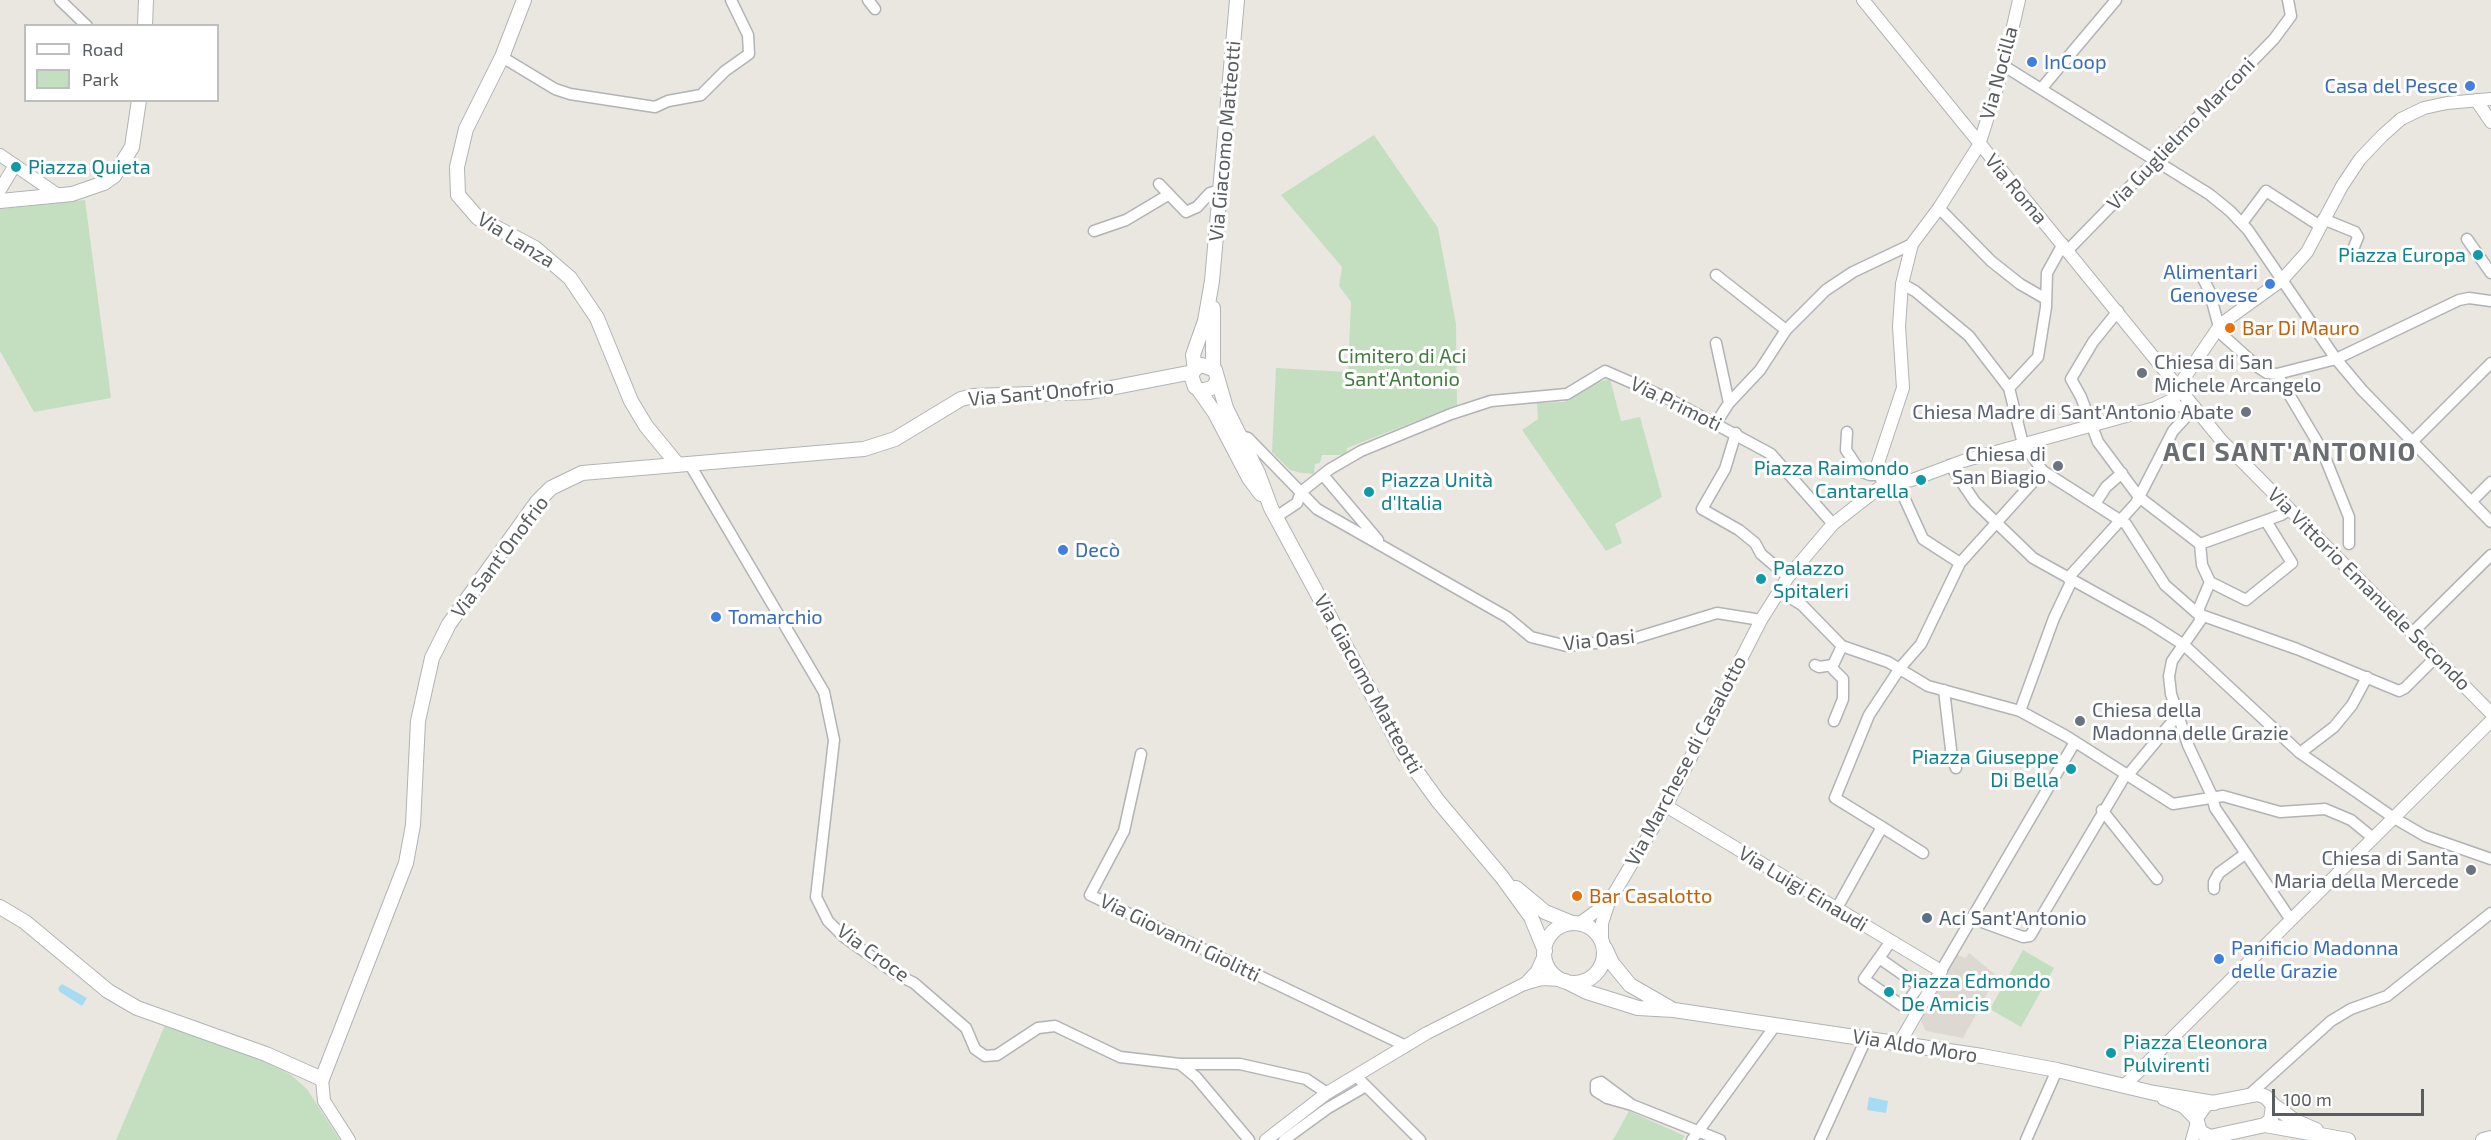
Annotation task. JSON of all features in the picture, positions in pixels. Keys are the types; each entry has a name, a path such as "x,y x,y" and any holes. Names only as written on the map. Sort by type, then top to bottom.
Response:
{"main road":[{"path":"145,24 146,0"},
{"name":"Via Lanza","path":"524,0 502,57 466,129 457,167 458,195 478,218 535,248 570,278 597,318 631,401 683,464"},
{"name":"Via Giacomo Matteotti","path":"1212,281 1237,0"},
{"path":"0,201 88,190 114,176 132,147 139,102"},
{"path":"1212,281 1191,379 1215,413 1249,478 1274,512"},
{"path":"1212,281 1215,374 1238,435 1258,473 1274,512"},
{"path":"1152,381 1193,365 1202,365 1215,374"},
{"path":"1152,381 1210,389 1215,374"},
{"name":"Via Sant'Onofrio","path":"322,1080 406,863 413,825 418,721 423,690 432,658 449,624 537,502 551,489 582,473 879,446 895,440 961,399 973,396 1060,395 1152,381"},
{"name":"Via Giacomo Matteotti","path":"1274,512 1404,754 1438,801 1503,877"},
{"path":"1503,877 1545,912 1593,930 1603,943 1612,963 1630,985 1674,1010"},
{"path":"1503,877 1531,917 1551,972 1587,992 1638,1008 1674,1010"},
{"path":"0,907 25,922 92,978 137,1008 266,1054 322,1080"},
{"path":"1545,952 1553,932 1576,923"},
{"path":"1563,980 1579,982 1592,977 1604,959 1603,943"},
{"name":"Via Aldo Moro","path":"1674,1010 1866,1038 2057,1070 2154,1093"},
{"path":"2154,1093 2184,1106 2204,1136 2215,1138 2236,1130 2265,1125 2300,1136 2331,1136"},
{"path":"2154,1093 2214,1103 2258,1094 2295,1121 2331,1136 2348,1140"},
{"path":"2196,1122 2202,1108 2214,1103"},
{"path":"2265,1125 2271,1120 2272,1103"},
{"path":"2483,1140 2491,1138"}],"street":[{"path":"60,0 85,24"},
{"path":"502,57 555,88 570,94 656,107 668,101 701,95 725,71 749,54 748,35 731,0"},
{"name":"Via Roma","path":"1863,0 2174,382 2188,413"},
{"name":"Via Nocilla","path":"1912,244 1939,208 1979,145 2004,66 2019,0"},
{"path":"2041,89 2116,0"},
{"name":"Via Guglielmo Marconi","path":"2008,388 2038,357 2048,273 2065,247 2155,160 2274,39 2291,16 2288,0"},
{"path":"2004,66 2210,194 2242,223 2337,359 2362,390 2491,522"},
{"path":"1847,432 1846,450 1860,471 1889,481 1912,480 1955,468 2023,444 2155,408 2169,402 2174,399 2174,382 2219,327 2282,280 2307,252 2321,223 2360,159 2401,119 2435,106 2491,99"},
{"path":"2476,100 2491,122"},
{"path":"0,155 58,195"},
{"path":"0,190 15,165"},
{"path":"1159,184 1181,210 1190,212 1210,193 1220,190"},
{"path":"2242,223 2266,191 2321,223 2355,232 2358,237 2354,247"},
{"path":"1094,231 1126,220 1168,195"},
{"path":"1939,208 1991,261 2020,285 2046,299"},
{"path":"2467,239 2491,273"},
{"path":"1912,244 1902,284 1899,326 1903,388 1877,466 1908,510 1923,539 1960,563"},
{"path":"1716,423 1729,403 1755,377 1786,330 1826,290 1853,272 1912,244"},
{"path":"2200,273 2209,290 2219,327 2258,367 2267,373 2277,374 2337,359 2460,300 2469,298 2491,301"},
{"path":"1716,275 1786,330"},
{"path":"1902,284 1915,291 1969,336 2008,388 2023,444 2043,471 2121,521 2136,536 2165,585 2198,614 2399,691 2405,688 2436,657"},
{"path":"2118,311 2098,335 2071,380 2081,397 2098,442 2139,497 2200,544 2202,565 2210,582 2246,600 2292,562 2266,520"},
{"path":"1716,343 1729,403"},
{"path":"2412,442 2491,363"},
{"name":"Via Primoti","path":"1323,475 1361,451 1451,414 1491,401 1567,394 1605,371 1716,423 1771,454 1833,524"},
{"path":"2277,374 2322,450 2349,517 2349,544"},
{"path":"2020,711 2070,579 2139,497 2173,431 2188,413 2179,405 2155,408"},
{"name":"Via Vittorio Emanuele Secondo","path":"2188,413 2221,440 2491,713"},
{"path":"1736,433 1725,469 1702,509 1739,530 1755,543 1761,554 1788,577"},
{"name":"Via Oasi","path":"1238,435 1248,438 1317,509 1507,617 1532,637 1553,645 1567,646 1632,639 1718,613 1733,613 1761,620"},
{"name":"Via Croce","path":"683,464 817,679 827,703 834,731 834,749 816,890 818,905 828,921 857,946 896,974 914,983 966,1028 975,1049 985,1056 997,1055 1038,1028 1055,1026 1119,1057 1180,1064 1240,1064 1306,1078 1327,1093"},
{"path":"1955,468 1975,502 2033,558 2148,621 2184,645 2300,753 2394,818 2441,843 2491,859"},
{"path":"1923,853 1835,798 1869,715 1900,668 1927,634 1960,563 2043,471"},
{"path":"2095,504 2106,487 2122,473"},
{"path":"1274,512 1297,503 1301,492 1323,475 1387,549"},
{"name":"Via Marchese di Casalotto","path":"1609,902 1666,806 1761,620 1788,577 1833,524 1889,481"},
{"path":"2471,502 2491,482"},
{"path":"2200,544 2290,509"},
{"path":"2412,633 2491,555"},
{"path":"2210,582 2198,614 2200,621 2172,661 2169,676 2177,716 2198,770 2212,796 2215,808 2291,920"},
{"path":"1779,591 1802,605 1842,646 1900,668 1928,686 2020,711 2075,742 2174,804 2223,796 2280,813 2325,809 2351,820 2373,838"},
{"path":"1834,721 1843,699 1842,679 1833,669 1833,665 1842,646"},
{"path":"1815,665 1833,665"},
{"path":"2300,753 2334,727 2352,705 2367,677"},
{"path":"1944,690 1952,758 1956,768"},
{"path":"1971,918 2023,937 2030,936 2102,810 2127,774 2177,716"},
{"path":"2124,1086 2491,721"},
{"path":"1899,1044 2075,742"},
{"name":"Via Giovanni Giolitti","path":"1141,754 1124,831 1090,895 1406,1046"},
{"name":"Via Luigi Einaudi","path":"1666,806 1941,971"},
{"path":"2102,810 2157,879"},
{"path":"1836,908 1882,827"},
{"path":"2214,889 2213,886 2219,873 2245,854"},
{"path":"1576,923 1609,902"},
{"path":"1603,943 1602,923 1609,902"},
{"path":"2249,1095 2331,1021 2351,1009 2387,996 2491,914"},
{"path":"1879,958 1919,986 1904,1007 1864,979 1891,941"},
{"path":"1524,984 1537,971 1545,952"},
{"path":"1266,1140 1327,1093 1406,1046 1524,984 1542,979 1563,980"},
{"path":"1695,1136 1775,1026"},
{"path":"1820,1140 1866,1038"},
{"path":"1180,1064 1196,1077 1249,1140"},
{"path":"2025,1140 2057,1070"},
{"path":"1356,1076 1420,1140"},
{"path":"2271,1076 2268,1087 2272,1103"},
{"path":"322,1080 324,1101 349,1140"},
{"path":"1284,1140 1328,1108 1366,1086"},
{"path":"1632,1105 1695,1136 1720,1140"},
{"path":"2192,1140 2196,1122"}],"shaded area":[{"path":"1969,953 1997,976 1963,1038 1926,1031 1921,1021 1922,1015 1957,955 1966,958"}],"green space":[{"name":"Cimitero di Aci Sant'Antonio","path":"1374,135 1438,228 1456,324 1457,405 1347,448 1346,455 1322,455 1320,463 1315,464 1314,474 1302,473 1290,470 1272,452 1276,368 1348,372 1351,302 1339,286 1342,267 1281,195"},
{"path":"85,200 111,398 34,412 0,351 0,209"},
{"path":"1610,379 1621,421 1640,417 1662,497 1615,524 1622,543 1606,551 1522,430 1538,419 1537,403 1564,402 1589,385"},
{"path":"2023,950 2054,968 2021,1027 1990,1009"},
{"path":"165,1025 272,1064 291,1075 307,1089 340,1140 116,1140"},
{"path":"1629,1111 1685,1136 1682,1140 1613,1140"}],"water":[{"path":"62,984 87,998 82,1006 60,992 58,988"},
{"path":"1869,1097 1888,1101 1886,1113 1867,1110"}],"place":[{"name":"InCoop","path":"2032,62"},
{"name":"Casa del Pesce","path":"2470,86"},
{"name":"Piazza Quieta","path":"16,167"},
{"name":"Piazza Europa","path":"2478,255"},
{"name":"Alimentari Genovese","path":"2270,284"},
{"name":"Bar Di Mauro","path":"2230,328"},
{"name":"Chiesa di San Michele Arcangelo","path":"2142,373"},
{"name":"Chiesa Madre di Sant'Antonio Abate","path":"2246,412"},
{"name":"Chiesa di San Biagio","path":"2058,466"},
{"name":"Piazza Raimondo Cantarella","path":"1921,480"},
{"name":"Piazza Unità d'Italia","path":"1369,492"},
{"name":"Decò","path":"1063,550"},
{"name":"Palazzo Spitaleri","path":"1761,579"},
{"name":"Tomarchio","path":"716,617"},
{"name":"Chiesa della Madonna delle Grazie","path":"2080,721"},
{"name":"Piazza Giuseppe Di Bella","path":"2071,769"},
{"name":"Chiesa di Santa Maria della Mercede","path":"2471,870"},
{"name":"Bar Casalotto","path":"1577,896"},
{"name":"Aci Sant'Antonio","path":"1927,918"},
{"name":"Panificio Madonna delle Grazie","path":"2219,959"},
{"name":"Piazza Edmondo De Amicis","path":"1889,992"},
{"name":"Piazza Eleonora Pulvirenti","path":"2111,1053"}],"district":[{"name":"ACI SANT'ANTONIO","path":"2290,452"}]}
